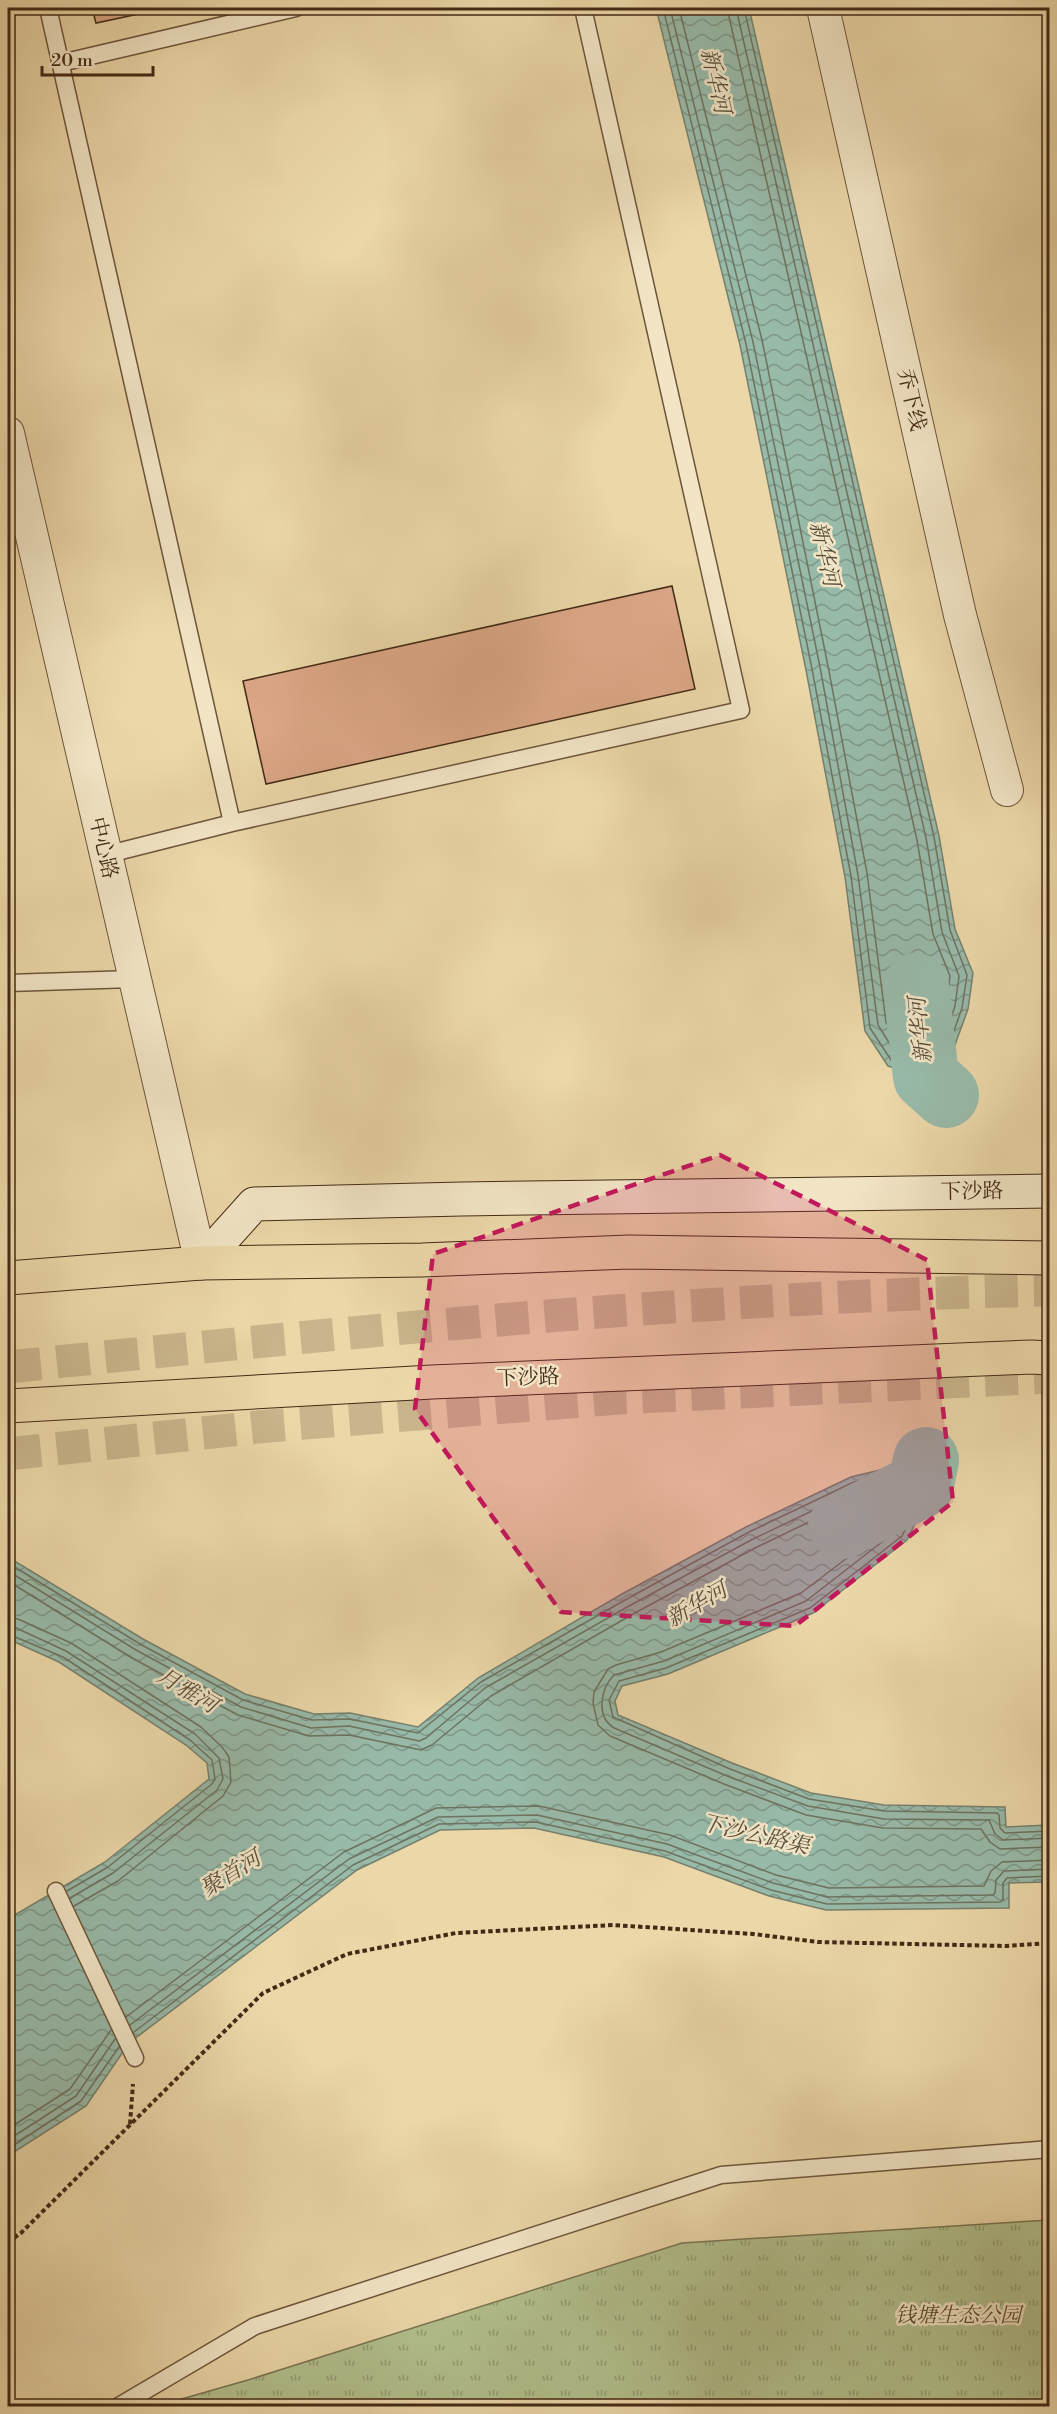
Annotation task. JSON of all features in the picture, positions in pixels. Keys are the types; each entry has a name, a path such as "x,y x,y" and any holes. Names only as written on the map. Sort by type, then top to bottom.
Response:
{"main road":[{"name":"下沙路","path":"201,1263 254,1204 1050,1191"},
{"path":"8,1278 201,1263 422,1260 629,1252 1050,1258"},
{"name":"下沙路","path":"8,1406 444,1381 1031,1356 1050,1358"}],"street":[{"name":"乔下线","path":"823,8 960,615 1007,790"},
{"name":"中心路","path":"8,433 133,980 201,1263"}],"lane":[{"path":"48,8 232,823"},
{"path":"60,63 296,8"},
{"path":"105,855 232,823 741,710 583,8"},
{"path":"8,983 133,980"},
{"path":"56,1891 135,2058"},
{"path":"119,2406 255,2326 721,2175 1050,2149"}],"path":[{"path":"8,2242 21,2233 263,1993 346,1954 456,1933 613,1924 753,1934 818,1942 1006,1946 1050,1943"},
{"path":"129,2125 135,2058"}],"highlighted area":[{"path":"720,1155 927,1260 953,1502 795,1626 561,1612 415,1409 433,1254"}],"green space":[{"name":"钱塘生态公园","path":"1049,2220 1049,2406 157,2406 248,2380 682,2243"}],"water":[{"path":"656,8 749,8 939,836 955,929 973,973 968,1009 948,1064 926,1077 888,1066 865,1031 845,877 806,670 740,345"},
{"path":"884,1469 921,1485 921,1512 907,1540 813,1613 668,1674 622,1686 615,1701 618,1715 811,1793 884,1805 1005,1807 1006,1827 1049,1825 1049,1882 1009,1883 1009,1908 826,1910 769,1896 664,1857 534,1828 440,1830 357,1870 129,2043 86,2106 8,2156 8,1919 105,1862 209,1779 207,1763 186,1745 59,1662 8,1639 8,1557 143,1639 245,1694 314,1714 350,1713 418,1727 478,1678 622,1594 746,1527 851,1477"}],"building":[{"path":"92,8 167,8 96,23"},
{"path":"672,586 695,689 266,784 243,681"}],"waterway":[{"name":"新华河","path":"916,986 926,1077 946,1095"},
{"name":"新华河","path":"841,1526 921,1485 926,1460"}],"tunnel":[{"path":"8,1367 398,1329 658,1308 919,1294 1050,1290"},
{"path":"8,1454 268,1426 619,1398 1050,1377"}],"water label":[{"name":"月雅河","path":"187,1691"},
{"name":"下沙公路渠","path":"755,1835"},
{"name":"聚首河","path":"231,1874"}]}
